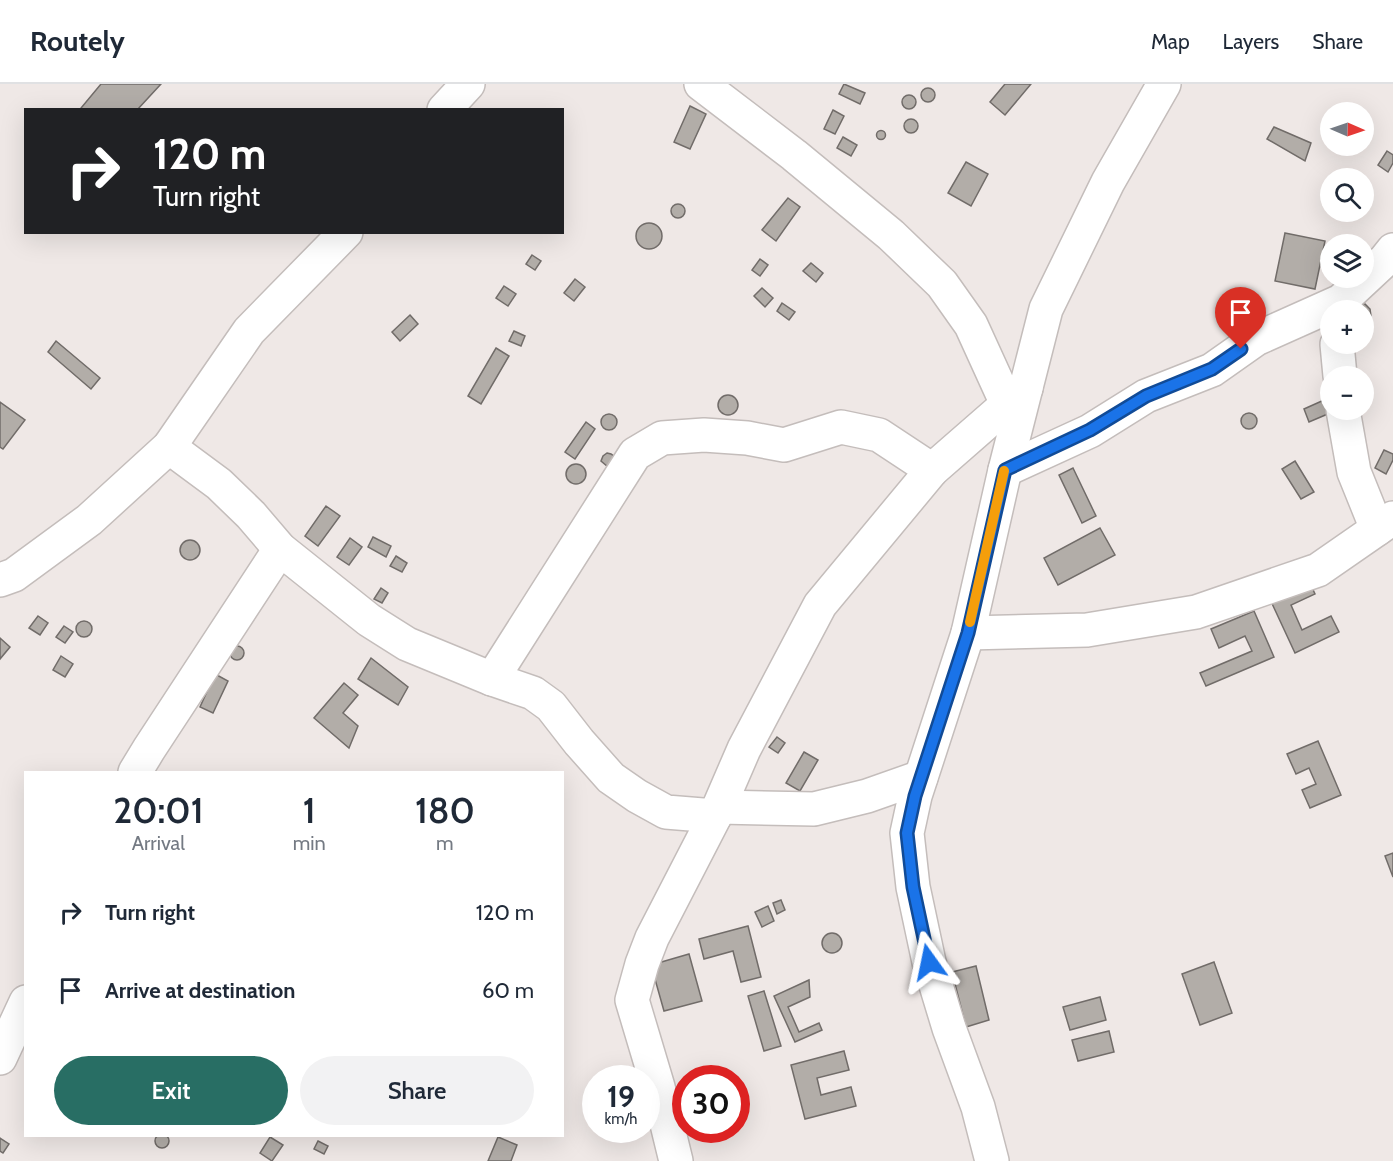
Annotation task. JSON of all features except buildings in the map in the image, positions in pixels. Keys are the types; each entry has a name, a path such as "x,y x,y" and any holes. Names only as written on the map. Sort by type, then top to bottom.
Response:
{"street":[{"path":"446,108 468,84"},
{"path":"701,84 794,155 891,235 942,284 1017,396"},
{"path":"992,1161 978,1107 949,1028 929,962 913,887 907,833 921,777 968,633 1005,470 1017,396 1046,309 1108,182 1164,84"},
{"path":"0,580 14,575 90,520 169,447 249,331 344,234"},
{"path":"1346,300 1393,250"},
{"path":"1005,470 1090,430 1146,396 1212,369 1256,339 1320,314"},
{"path":"676,1161 658,1087 632,1000 652,938 717,812 744,749 820,605 932,470 1017,396"},
{"path":"968,633 1087,630 1196,612 1318,570 1385,524 1354,472 1345,420"},
{"path":"492,679 635,454 662,438 704,435 747,438 784,445 841,427 879,435 932,470"},
{"path":"169,447 219,484 251,515 280,549 369,620 407,644 492,679 533,693 551,706 611,778 666,812 814,809 867,796 921,777"},
{"path":"136,771 280,549"},
{"path":"0,1058 24,1006"}],"slow traffic":[{"path":"970,622 1004,471"}],"route":[{"path":"929,962 913,887 907,833 915,796 968,633 1005,470 1090,430 1146,396 1212,369 1241,349"}]}
